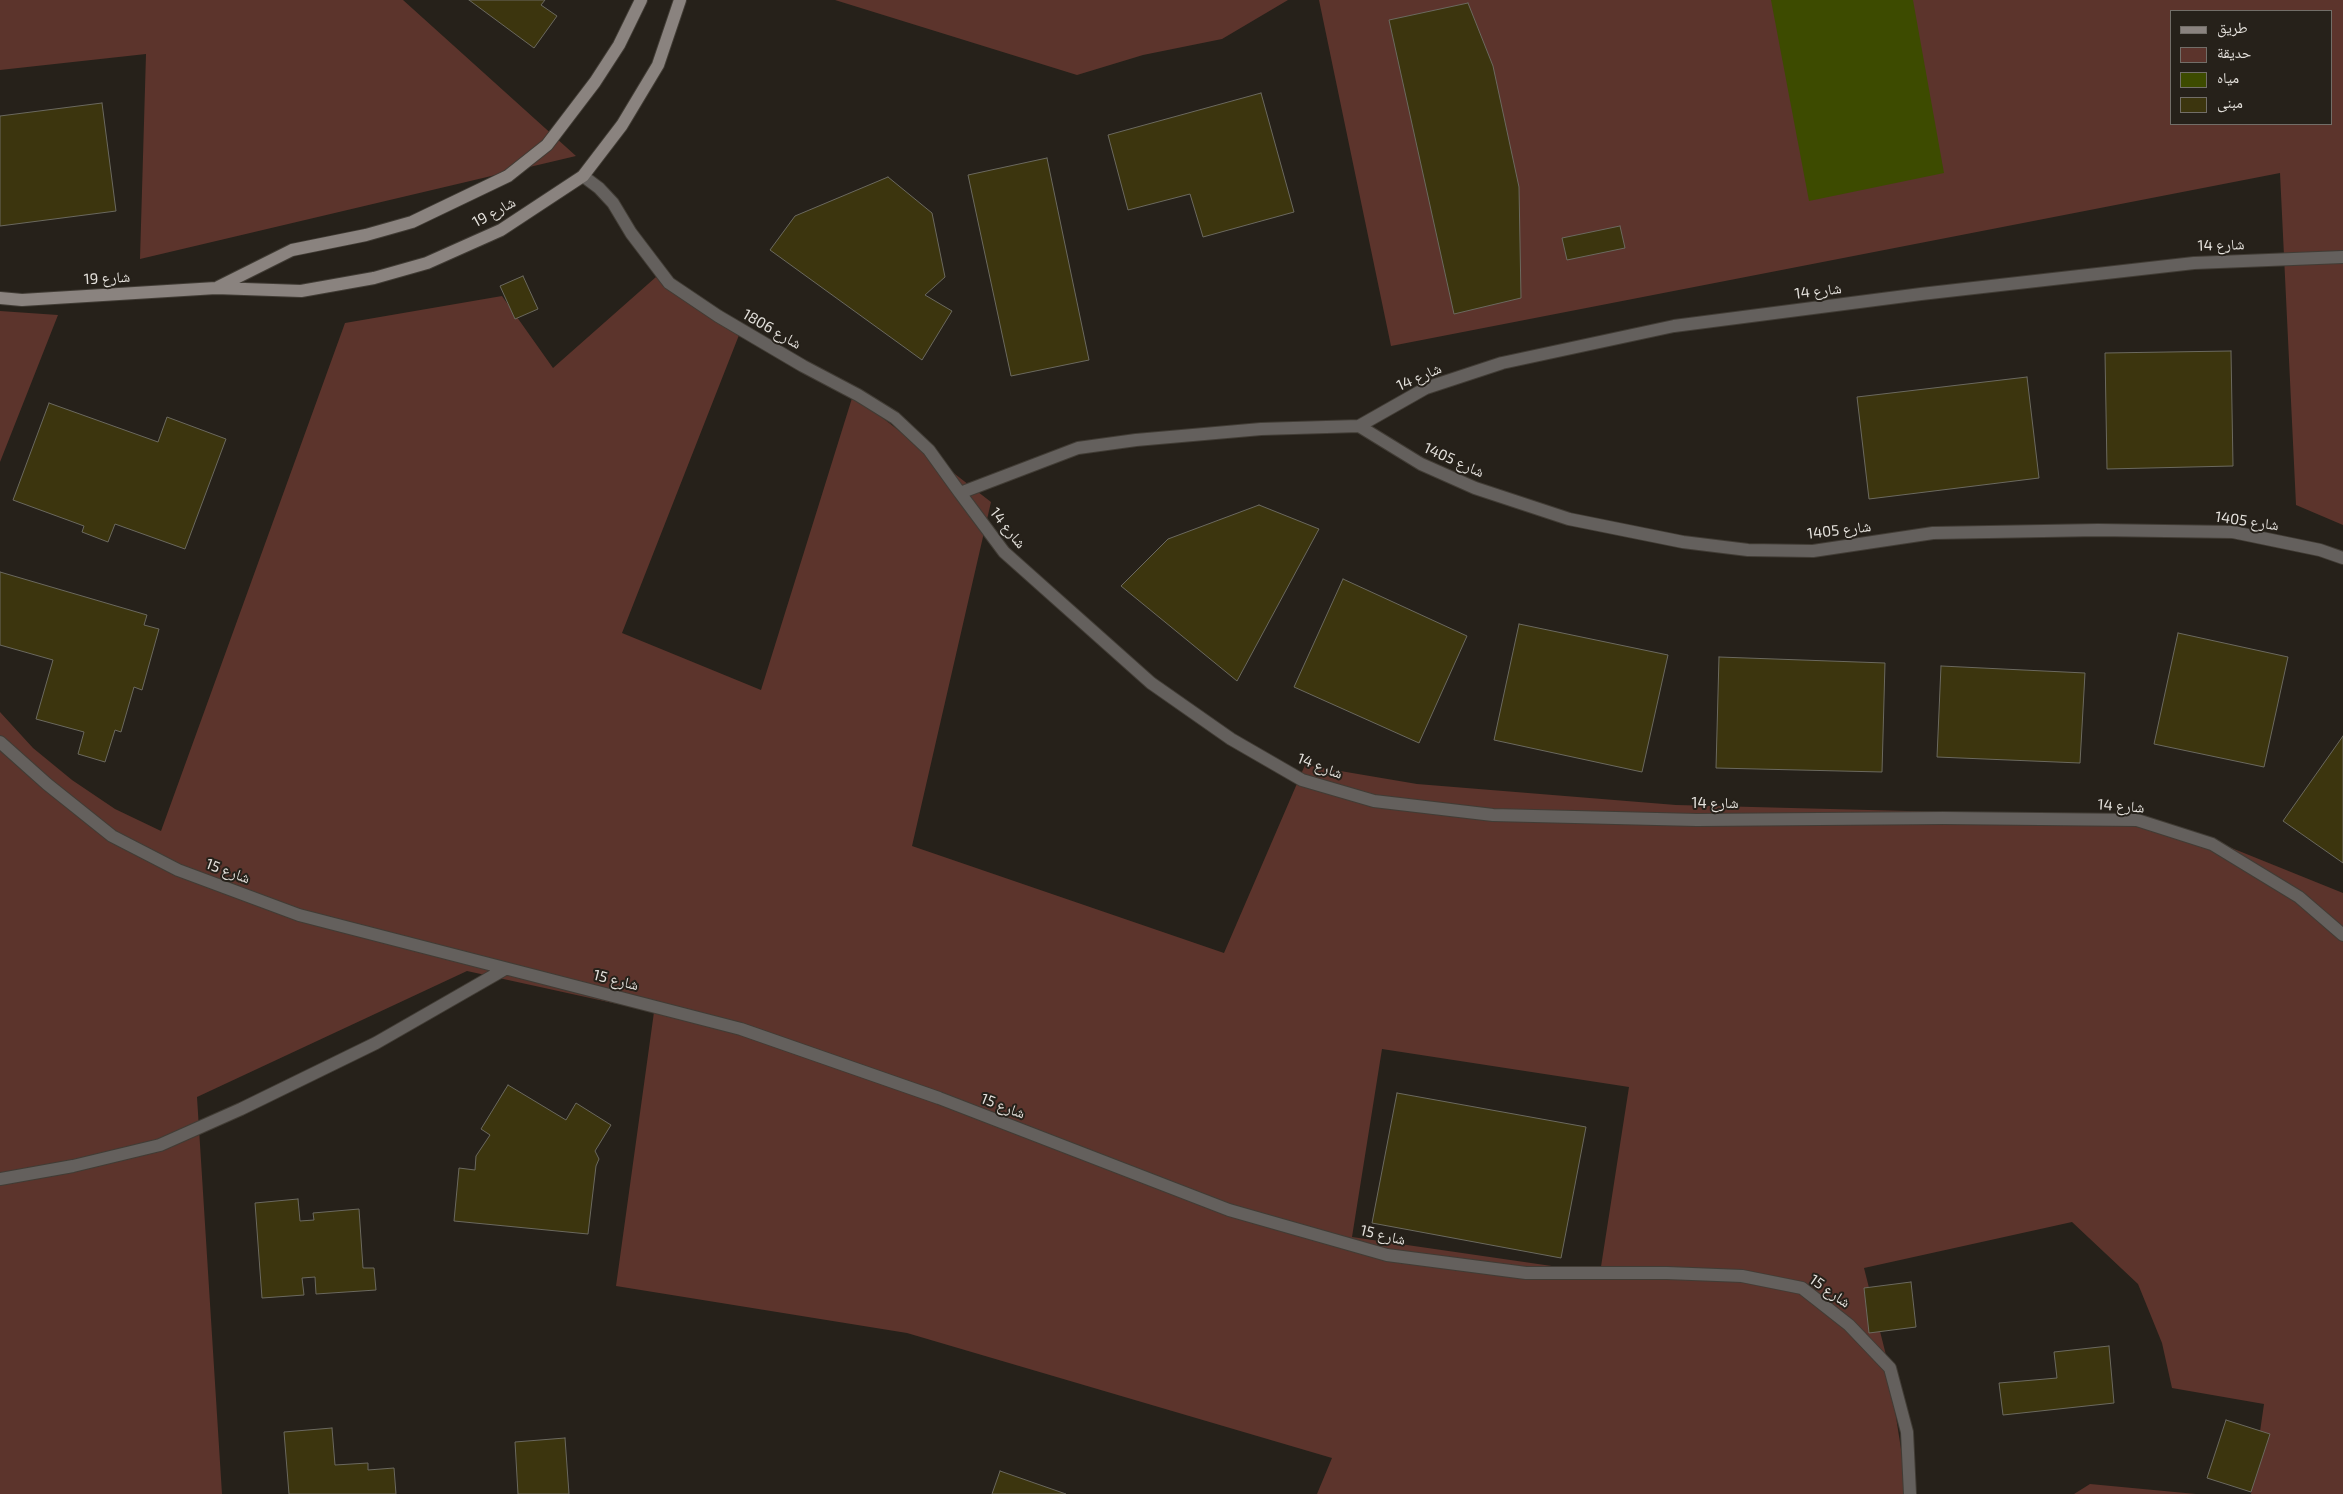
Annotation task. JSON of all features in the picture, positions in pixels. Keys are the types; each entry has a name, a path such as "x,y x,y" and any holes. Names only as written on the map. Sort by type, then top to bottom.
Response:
{"main road":[{"name":"شارع 19","path":"216,288 292,250 366,235 412,222 508,176 547,145 595,82 619,45 642,0"},
{"name":"شارع 19","path":"0,298 22,300 216,288 301,291 374,278 427,263 501,230 583,176 622,125 658,65 680,0"}],"street":[{"name":"شارع 1806","path":"583,176 599,188 613,203 631,233 669,284 718,316 803,366 858,394 895,418 929,450 960,492"},
{"name":"شارع 14","path":"2343,257 2194,262 1921,294 1674,326 1492,366 1426,388 1359,426 1261,429 1136,440 1078,448 960,492 1004,552 1150,684 1230,739 1302,780 1374,801 1493,815 1697,820 1943,818 2137,820 2212,844 2299,896 2343,935"},
{"name":"شارع 1405","path":"1359,426 1422,464 1475,488 1569,519 1683,542 1748,550 1813,551 1933,533 2098,530 2223,532 2320,550 2343,558"},
{"name":"شارع 15","path":"0,742 46,784 112,836 178,870 299,915 741,1029 939,1098 1229,1210 1387,1255 1526,1273 1667,1273 1742,1276 1802,1288 1849,1325 1890,1368 1907,1432 1910,1494"},
{"path":"0,1179 72,1166 160,1145 241,1109 376,1043 505,969"}],"green space":[{"path":"0,0 403,0 576,156 140,259 146,54 0,70"},
{"path":"835,0 1288,0 1222,39 1143,55 1077,75"},
{"path":"1319,0 2343,0 2343,525 2296,505 2280,173 1391,346"},
{"path":"656,277 741,330 622,633 761,690 853,395 991,502 912,846 1224,953 1305,765 1417,784 1676,805 1985,813 2182,828 2343,893 2343,1494 2251,1494 2264,1404 2172,1388 2162,1343 2138,1284 2072,1222 1864,1268 1887,1359 1908,1494 1317,1494 1332,1458 907,1333 616,1286 654,1012 467,971 197,1097 222,1494 0,1494 0,712 33,748 72,780 115,809 161,831 345,323 502,296 553,368","holes":["1382,1049 1629,1087 1600,1273 1352,1237"]},
{"path":"0,311 58,315 0,462"},
{"path":"2090,1484 2196,1494 2074,1494"}],"water":[{"path":"1771,0 1913,0 1944,173 1809,201"}],"building":[{"path":"469,0 545,0 541,5 557,16 534,48"},
{"path":"1468,3 1493,66 1519,187 1521,298 1454,314 1389,20"},
{"path":"1261,93 1294,212 1203,237 1190,194 1128,210 1108,135"},
{"path":"102,103 116,211 0,226 0,116"},
{"path":"1047,158 1089,360 1011,376 968,175"},
{"path":"888,177 932,213 945,277 925,295 952,311 922,360 770,250 795,216"},
{"path":"1620,226 1625,248 1567,260 1562,238"},
{"path":"523,276 538,309 515,319 500,286"},
{"path":"2231,351 2233,466 2107,469 2105,353"},
{"path":"2027,377 2039,478 1869,499 1857,397"},
{"path":"49,403 158,442 167,417 226,439 185,549 115,524 108,542 82,532 84,526 13,500"},
{"path":"1259,505 1319,529 1237,681 1121,586 1168,539"},
{"path":"0,572 147,615 144,625 159,629 142,690 134,687 121,732 115,730 105,762 78,754 84,732 36,719 53,660 0,645"},
{"path":"1343,579 1467,636 1419,743 1294,687"},
{"path":"1519,624 1668,655 1642,772 1494,740"},
{"path":"2178,633 2288,657 2264,767 2154,744"},
{"path":"1719,657 1885,663 1882,772 1716,768"},
{"path":"1941,666 2085,673 2080,763 1937,757"},
{"path":"2343,736 2343,863 2283,821"},
{"path":"508,1085 566,1120 576,1103 611,1125 595,1151 599,1159 596,1166 588,1234 454,1221 459,1168 475,1170 476,1156 490,1135 481,1129"},
{"path":"1397,1093 1586,1127 1561,1258 1372,1223"},
{"path":"298,1199 300,1221 314,1220 313,1213 359,1209 363,1268 374,1268 376,1290 316,1294 315,1277 302,1278 304,1295 262,1298 255,1203"},
{"path":"1911,1282 1916,1327 1869,1333 1864,1288"},
{"path":"2109,1346 2114,1403 2003,1415 1999,1383 2057,1378 2054,1352"},
{"path":"2226,1420 2270,1434 2251,1492 2207,1478"},
{"path":"332,1428 335,1465 368,1463 368,1470 394,1468 396,1494 289,1494 284,1432"},
{"path":"565,1438 569,1494 518,1494 515,1442"},
{"path":"1000,1471 1066,1494 992,1494"}]}
